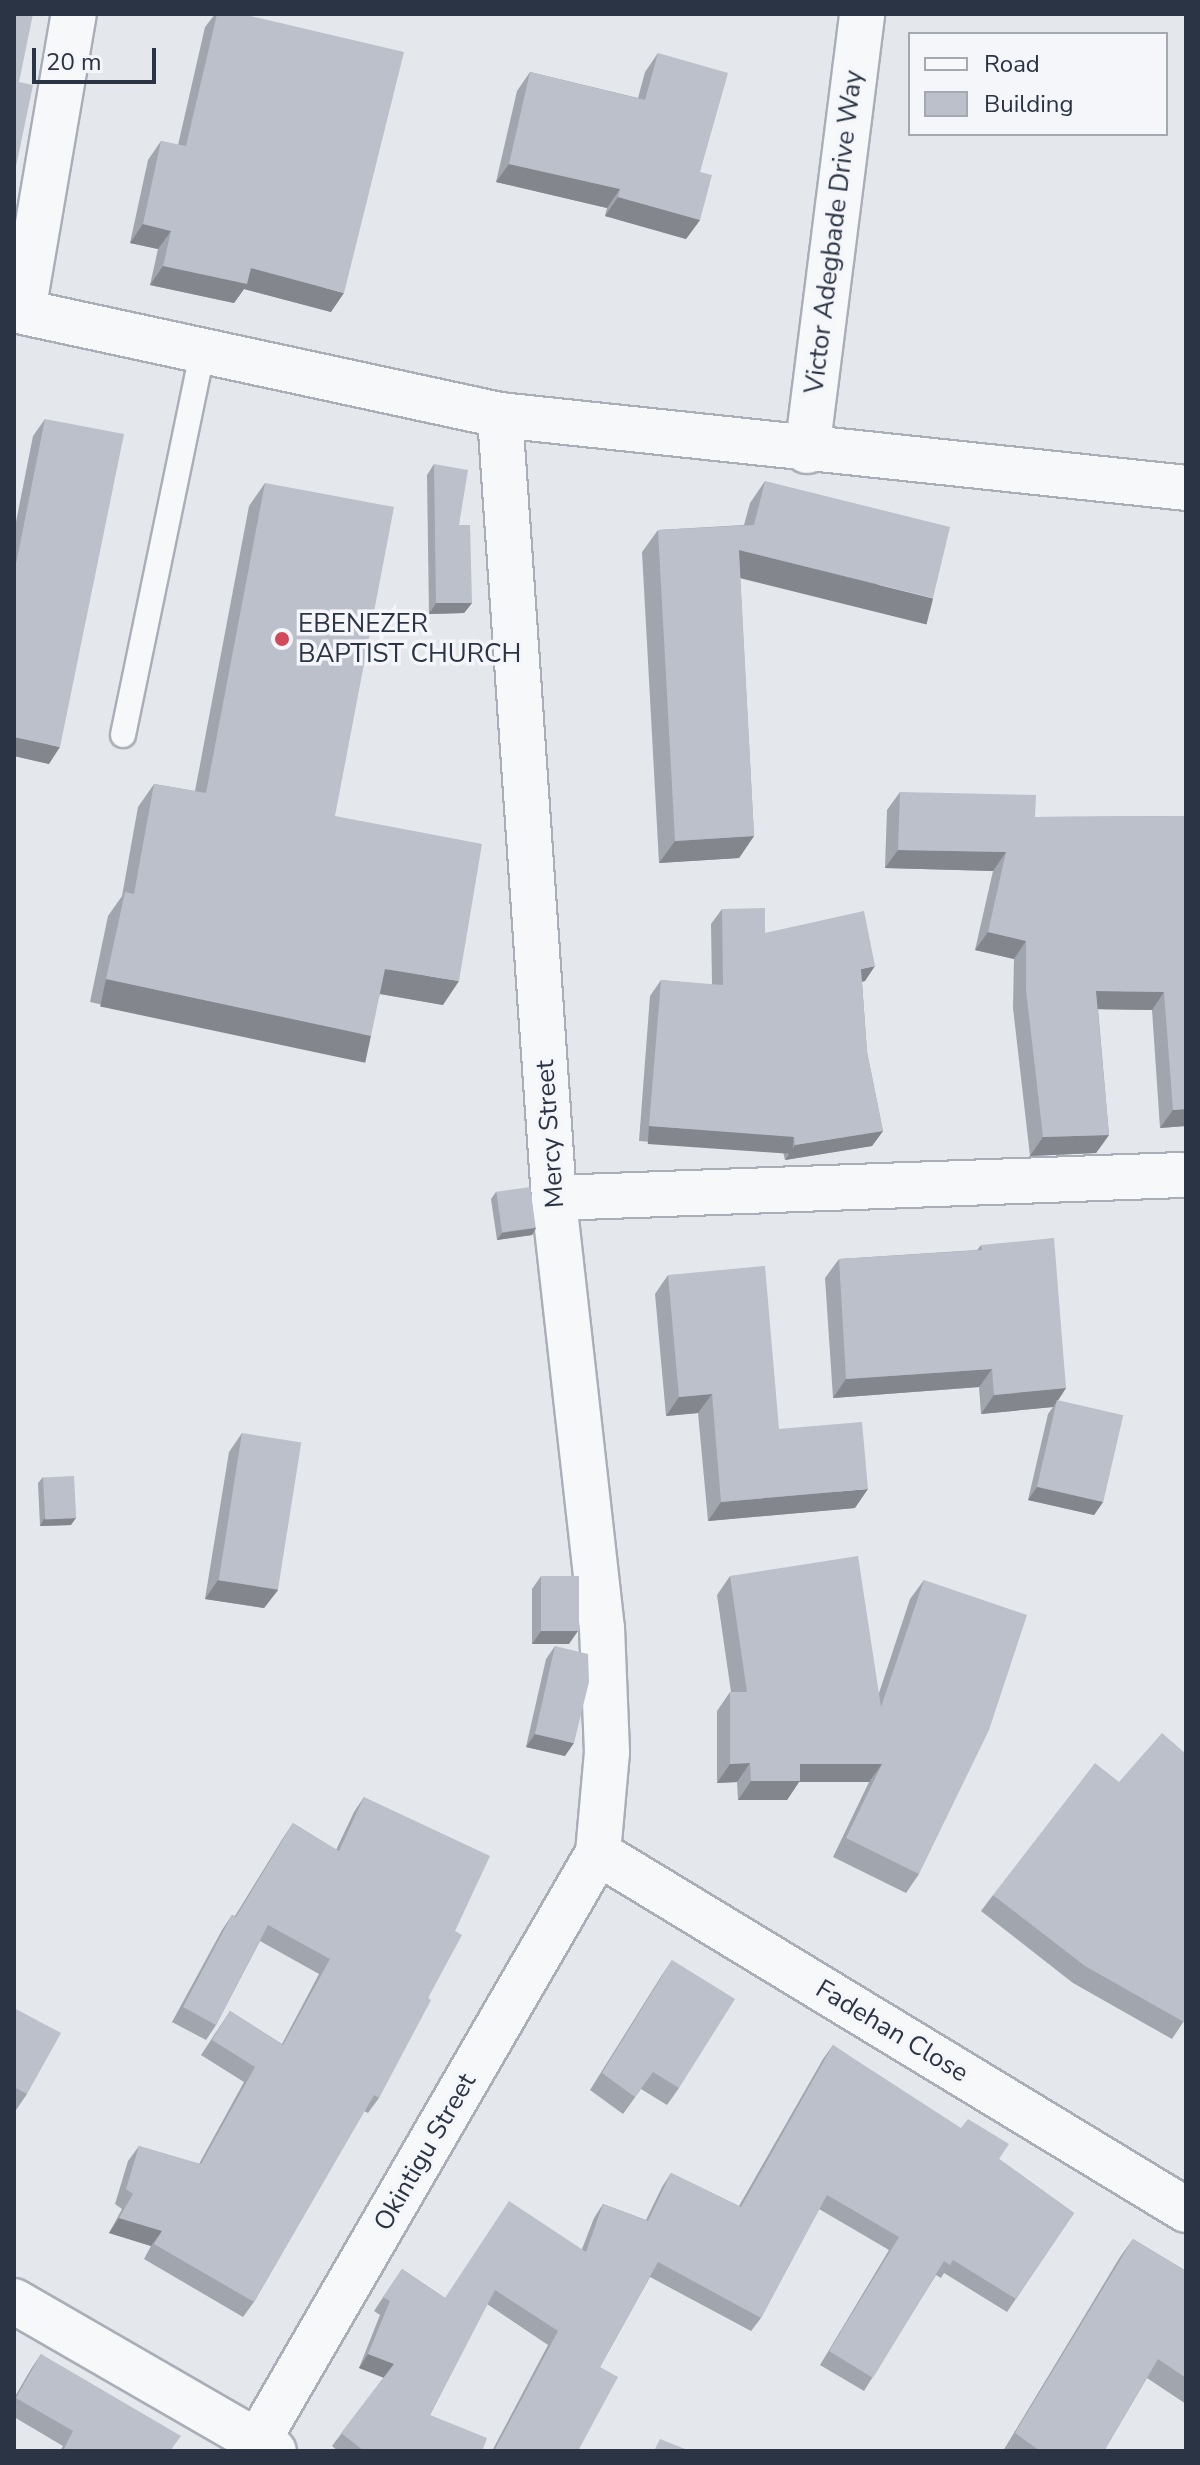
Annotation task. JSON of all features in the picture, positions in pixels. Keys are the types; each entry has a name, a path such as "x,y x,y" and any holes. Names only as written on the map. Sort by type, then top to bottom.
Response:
{"street":[{"path":"74,14 18,310 202,354 500,415 807,451 1186,488"},
{"name":"Victor Adegbade Drive Way","path":"807,451 862,14"},
{"name":"Mercy Street","path":"500,415 554,1198 602,1629 607,1752 598,1853"},
{"path":"554,1198 1182,1175"},
{"name":"Fadehan Close","path":"598,1853 1186,2210"},
{"name":"Okintigu Street","path":"261,2448 598,1853"},
{"path":"14,2301 261,2448"}],"lane":[{"path":"123,735 202,354"}],"building":[{"path":"14,14 33,14 19,82 33,85 14,176"},
{"path":"217,14 242,14 404,52 344,293 251,268 247,284 163,266 171,231 143,224 161,141 186,146"},
{"path":"658,53 728,73 700,172 712,175 700,220 618,197 620,189 509,164 530,72 645,100"},
{"path":"45,419 124,434 60,747 14,737 14,574"},
{"path":"434,464 468,470 459,525 470,525 472,603 436,603"},
{"path":"765,481 950,527 933,598 739,550 754,836 675,841 658,530 754,525"},
{"path":"265,483 394,507 335,816 482,844 459,981 385,969 371,1036 106,979 125,892 134,894 154,784 206,793"},
{"path":"900,792 1036,795 1035,817 1186,816 1186,1109 1173,1110 1164,992 1096,991 1109,1135 1043,1137 1026,990 1026,941 988,932 1006,852 898,850"},
{"path":"765,908 765,933 864,911 875,966 861,969 867,1052 883,1131 795,1145 794,1137 649,1126 661,980 723,985 722,909"},
{"path":"530,1187 536,1228 502,1232 496,1192"},
{"path":"1054,1238 1066,1388 994,1395 992,1369 846,1379 839,1259 982,1250 981,1245"},
{"path":"765,1266 779,1429 862,1422 868,1489 721,1502 712,1394 679,1397 668,1275"},
{"path":"1057,1400 1123,1415 1103,1502 1037,1487"},
{"path":"242,1433 301,1442 278,1590 219,1580"},
{"path":"74,1476 76,1518 45,1520 43,1478"},
{"path":"858,1556 881,1707 924,1580 1027,1615 989,1730 919,1874 846,1838 882,1764 800,1764 800,1781 751,1781 750,1763 730,1764 730,1692 747,1692 730,1576"},
{"path":"541,1576 579,1576 579,1631 541,1631"},
{"path":"555,1646 588,1654 589,1682 574,1743 535,1734"},
{"path":"1162,1733 1186,1754 1184,2022 1085,1966 993,1895 1095,1763 1119,1782"},
{"path":"364,1797 490,1856 455,1931 462,1935 428,1998 431,2000 379,2098 374,2095 254,2302 154,2244 162,2231 119,2218 133,2194 126,2189 139,2146 201,2164 255,2067 212,2040 230,2011 283,2045 330,1959 268,1925 216,2025 183,2007 232,1915 236,1917 293,1823 339,1851"},
{"path":"672,1960 735,1999 679,2088 653,2072 635,2097 602,2073"},
{"path":"14,2008 61,2033 27,2094 14,2087"},
{"path":"833,2045 961,2128 968,2119 1009,2144 999,2159 1074,2213 1016,2299 953,2260 950,2265 944,2261 873,2378 829,2351 899,2237 827,2195 761,2318 658,2262 600,2367 618,2377 578,2451 494,2451 558,2331 495,2290 430,2415 487,2438 482,2451 364,2451 341,2433 394,2364 368,2354 390,2301 383,2297 402,2269 445,2298 509,2201 586,2252 603,2204 648,2221 671,2173 741,2207"},
{"path":"1133,2239 1186,2271 1186,2378 1158,2359 1104,2451 1040,2451 1015,2433"},
{"path":"41,2354 181,2436 170,2451 63,2451 73,2431 16,2398"},
{"path":"660,2439 690,2451 654,2451"}],"place":[{"name":"EBENEZER BAPTIST CHURCH","path":"282,639"}]}
